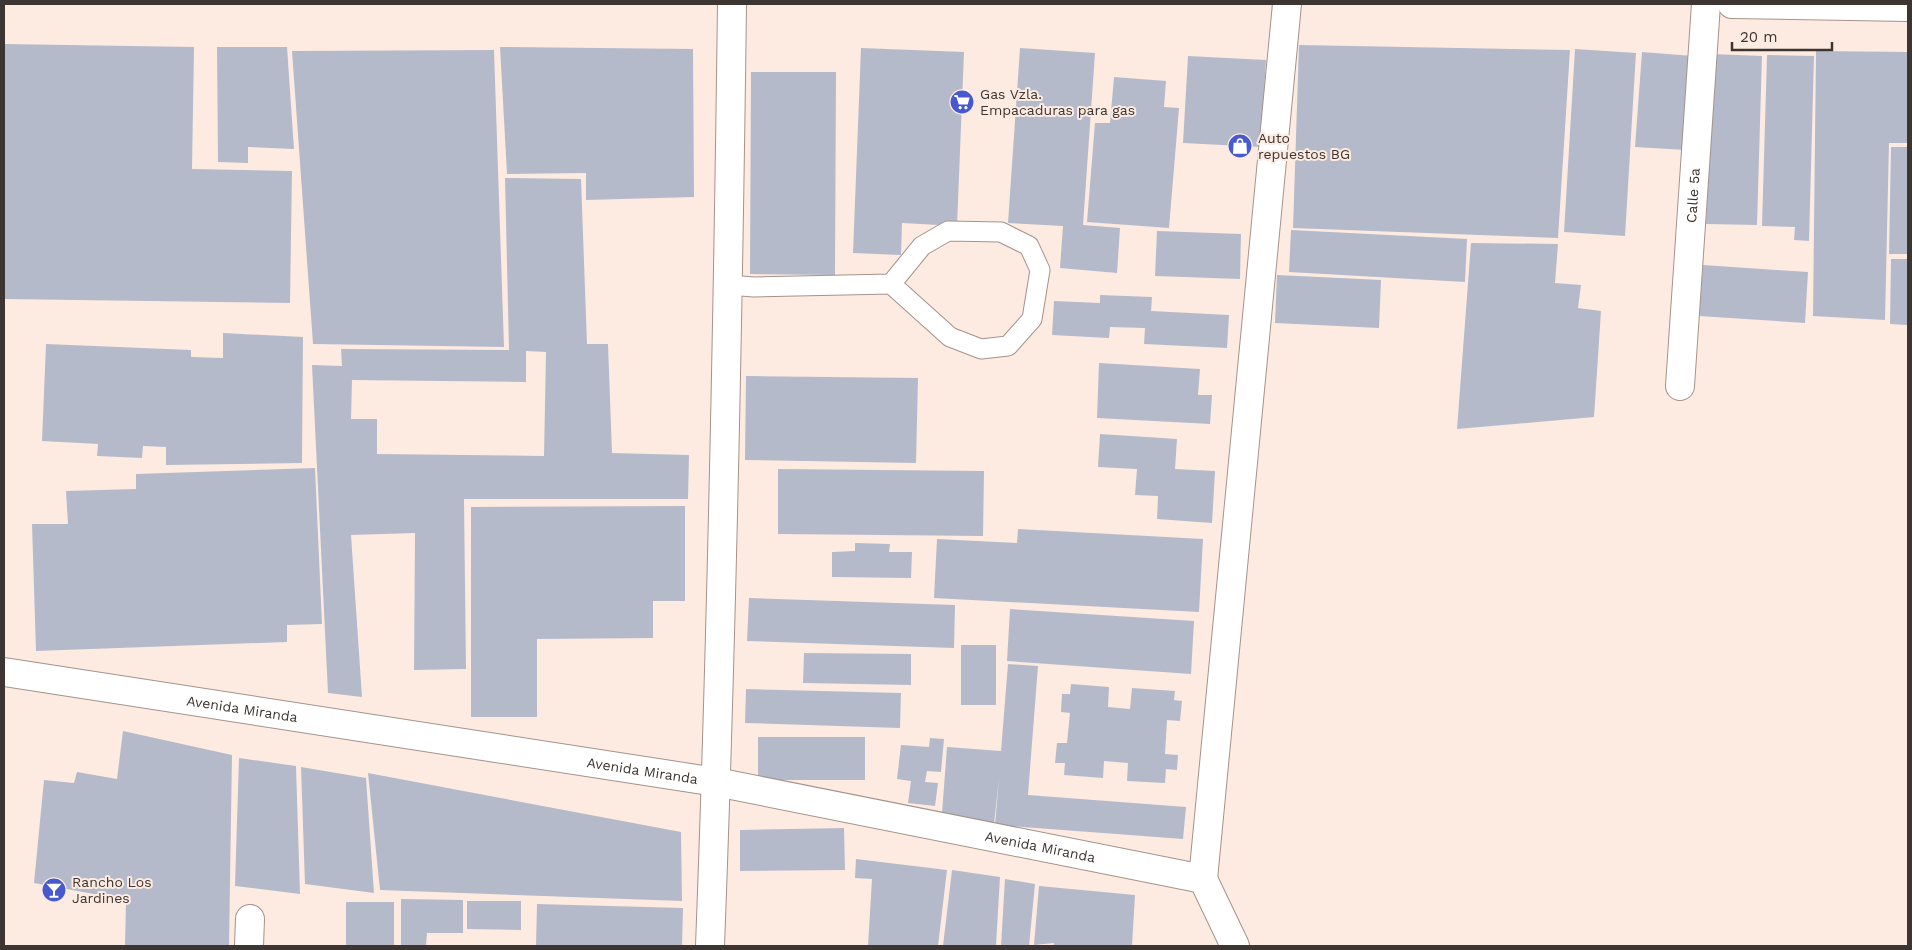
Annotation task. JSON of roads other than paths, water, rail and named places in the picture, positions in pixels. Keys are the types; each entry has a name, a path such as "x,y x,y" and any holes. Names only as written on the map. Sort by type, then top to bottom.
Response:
{"street":[{"path":"710,946 716,782 728,285 732,4"},
{"path":"1235,946 1204,879 1287,4"},
{"name":"Calle 5a","path":"1680,386 1706,4"},
{"path":"1732,4 1908,7"},
{"name":"Avenida Miranda","path":"4,672 716,782 1204,879"},
{"path":"249,946 250,919"}],"lane":[{"path":"728,285 754,287 891,284 950,337 981,349 1008,346 1032,319 1040,270 1029,246 1001,232 948,231 922,246 891,284"}],"place":[{"name":"Gas Vzla. Empacaduras para gas","path":"962,102"},
{"name":"Auto repuestos BG","path":"1240,146"},
{"name":"Rancho Los Jardines","path":"54,890"}]}
